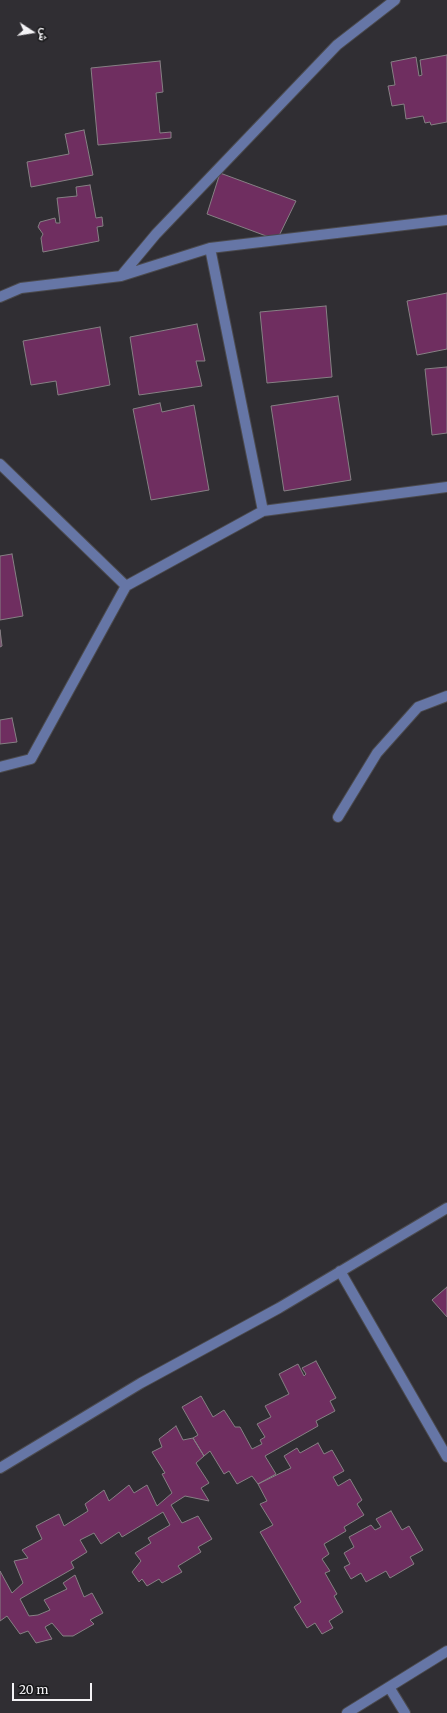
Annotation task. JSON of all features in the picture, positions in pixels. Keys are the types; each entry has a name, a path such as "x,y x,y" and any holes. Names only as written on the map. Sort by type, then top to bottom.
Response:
{"street":[{"path":"121,276 156,234 337,45 395,0"},
{"path":"0,297 21,288 121,276 210,248 447,220"},
{"path":"210,248 263,511"},
{"path":"0,464 126,586"},
{"path":"0,767 30,759 126,586 263,511 447,487"},
{"path":"338,817 376,753 418,707 447,696"},
{"path":"0,1468 141,1383 279,1308 447,1208"},
{"path":"340,1271 447,1457"},
{"path":"347,1713 447,1651"},
{"path":"389,1687 405,1713"}],"building":[{"path":"447,55 447,122 431,125 430,122 425,123 423,116 406,119 404,104 392,106 388,86 395,85 391,62 416,57 419,76 422,75 420,60"},
{"path":"160,61 163,92 156,93 160,133 171,132 171,138 98,145 91,68"},
{"path":"84,130 93,175 31,187 27,162 69,154 65,134"},
{"path":"220,173 296,201 277,240 207,214"},
{"path":"90,185 96,218 102,217 103,226 97,227 99,241 43,252 41,238 43,234 38,227 40,222 55,218 56,223 60,223 57,198 77,196 76,187"},
{"path":"447,293 447,349 417,355 407,301"},
{"path":"326,306 332,377 267,383 260,312"},
{"path":"197,324 205,361 196,361 202,386 139,395 130,337"},
{"path":"100,327 110,385 58,395 56,381 31,385 23,341"},
{"path":"447,367 447,433 432,435 425,369"},
{"path":"338,396 351,480 284,491 271,406"},
{"path":"160,403 162,412 194,405 209,490 151,500 133,409"},
{"path":"12,554 23,616 0,620 0,556"},
{"path":"0,630 2,646 0,647"},
{"path":"12,718 17,742 0,744 0,720"},
{"path":"447,1287 447,1317 432,1300"},
{"path":"316,1361 336,1398 330,1401 335,1411 316,1421 318,1426 265,1456 276,1474 258,1484 252,1476 237,1484 229,1471 224,1474 210,1451 204,1456 193,1438 198,1435 182,1407 201,1396 213,1417 224,1410 235,1427 240,1427 252,1449 262,1444 260,1440 265,1437 257,1424 271,1417 265,1406 289,1394 279,1374 298,1364 304,1376 306,1374 302,1368"},
{"path":"176,1426 183,1440 193,1438 204,1456 196,1463 209,1483 201,1488 209,1501 185,1496 171,1505 182,1523 198,1516 212,1539 198,1547 201,1552 178,1566 182,1572 162,1583 159,1579 147,1586 142,1579 139,1582 132,1572 141,1561 135,1553 151,1543 148,1538 170,1525 163,1512 122,1537 119,1532 101,1544 94,1533 80,1540 87,1552 71,1562 74,1568 20,1599 29,1616 38,1615 50,1610 44,1600 67,1589 63,1583 75,1575 84,1597 92,1593 103,1613 90,1620 94,1624 73,1636 63,1636 52,1623 45,1627 52,1639 36,1643 28,1631 20,1634 7,1616 0,1621 0,1571 12,1593 23,1583 14,1561 28,1558 22,1550 42,1539 36,1526 59,1514 64,1526 88,1511 85,1504 104,1490 109,1501 129,1485 134,1493 147,1485 157,1506 172,1493 162,1474 165,1473 152,1452 162,1447 159,1439"},
{"path":"318,1443 324,1454 332,1450 344,1471 333,1477 338,1486 350,1479 362,1500 357,1504 364,1515 344,1527 346,1531 324,1544 329,1554 322,1559 330,1571 325,1573 337,1594 334,1596 343,1612 329,1621 333,1628 322,1634 315,1623 307,1628 294,1607 301,1602 260,1532 273,1525 260,1504 267,1501 258,1484 291,1468 284,1456 297,1448 300,1453"},
{"path":"391,1511 402,1530 409,1526 423,1550 410,1557 414,1564 390,1578 386,1571 366,1582 361,1573 351,1579 344,1567 350,1564 344,1553 354,1547 349,1537 371,1525 375,1530 381,1527 376,1519"}]}
